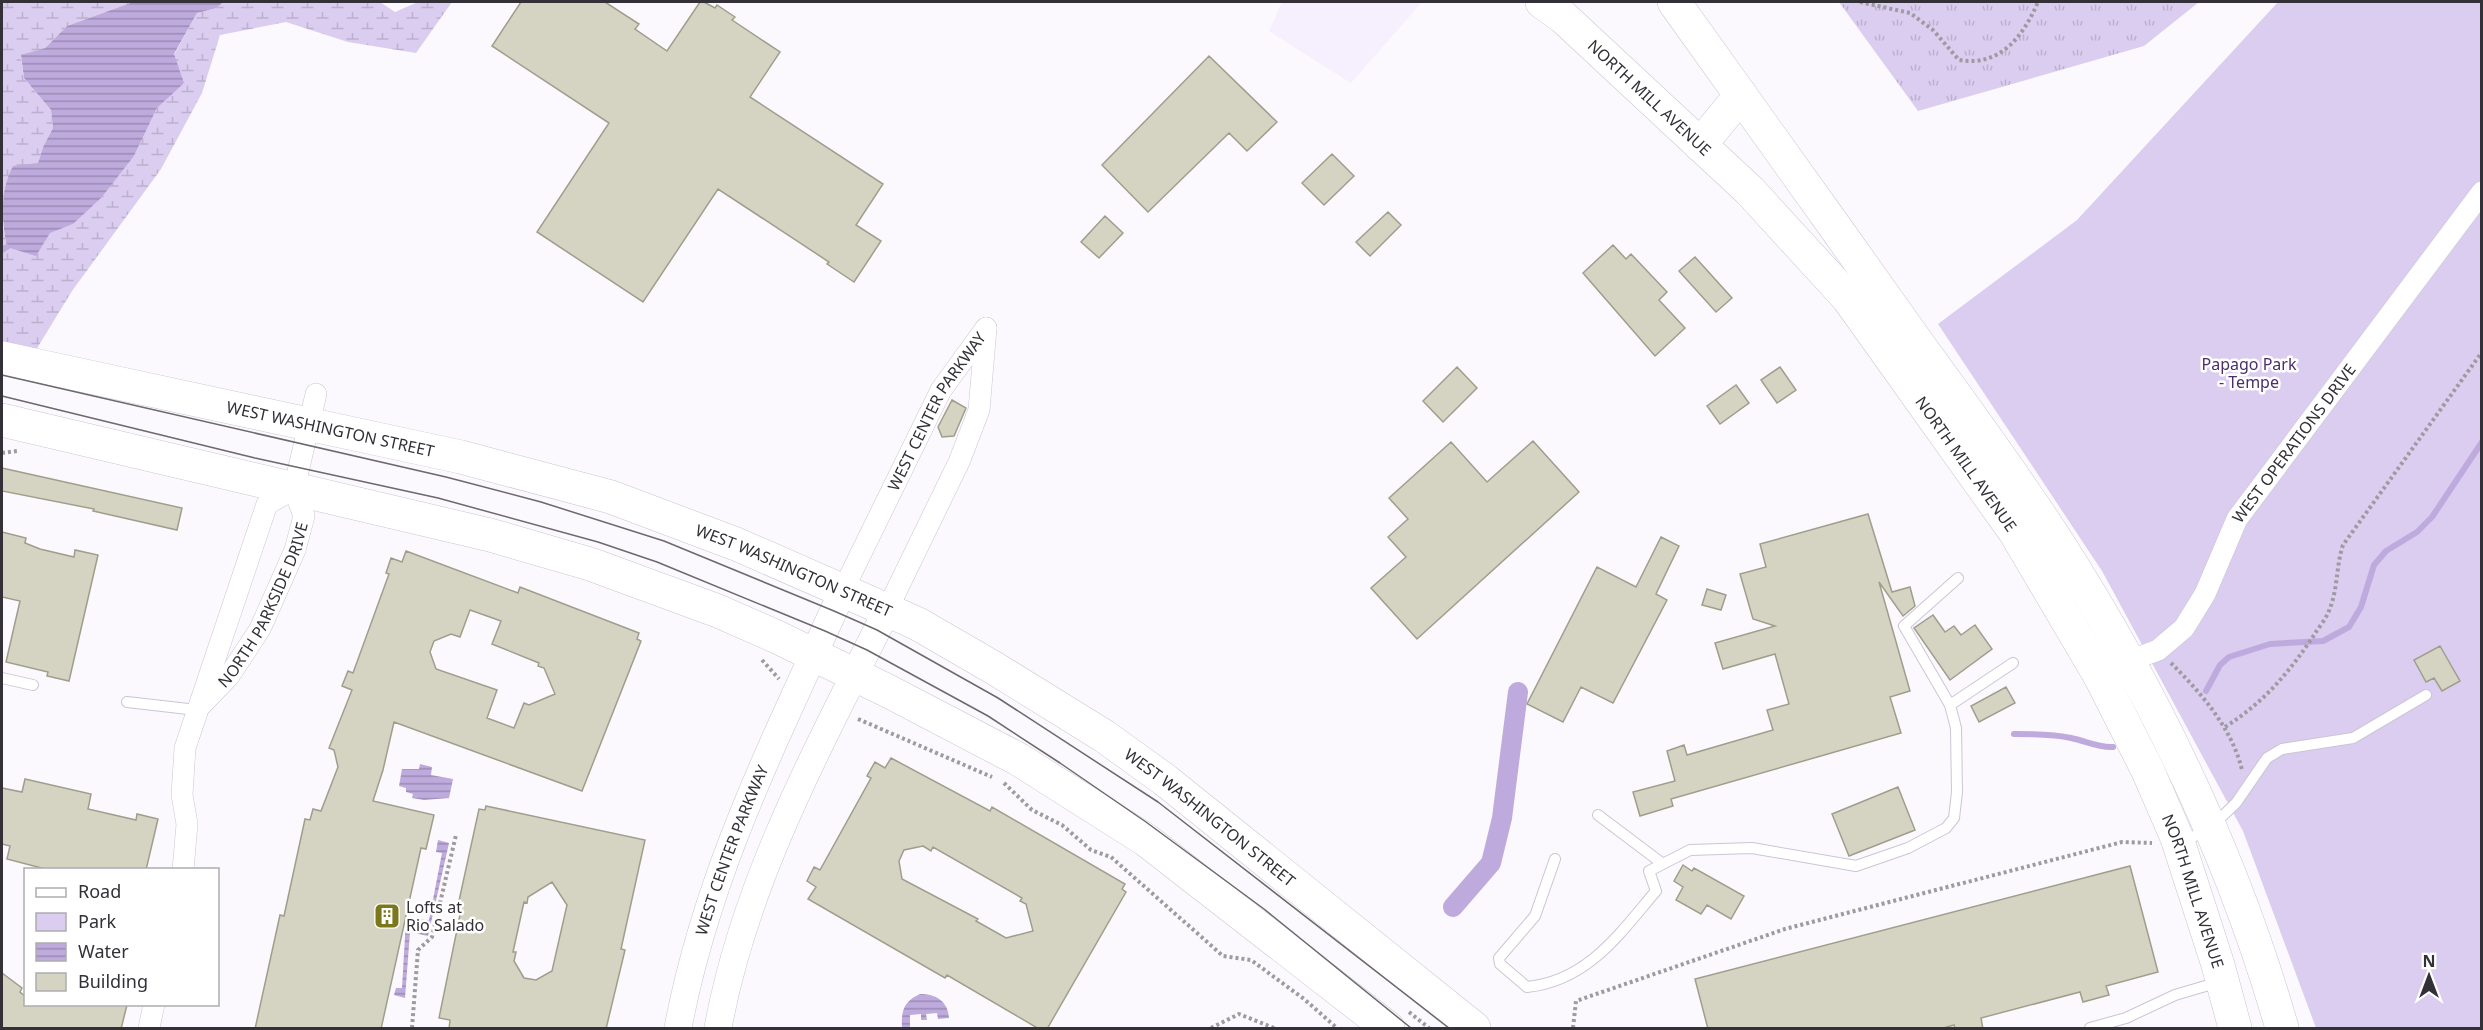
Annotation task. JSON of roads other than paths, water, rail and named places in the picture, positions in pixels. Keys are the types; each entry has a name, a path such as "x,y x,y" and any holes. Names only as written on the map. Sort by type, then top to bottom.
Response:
{"main road":[{"name":"NORTH MILL AVENUE","path":"1542,2 1563,17 1750,191 1848,298 2114,668 2211,827 2258,950 2282,1029"},
{"name":"NORTH MILL AVENUE","path":"1674,2 2056,540 2114,668 2148,771 2179,844 2235,1029"},
{"path":"1700,145 1741,94"},
{"name":"WEST WASHINGTON STREET","path":"2,358 313,409 477,460 611,497 736,544 918,624 1104,736 1165,780 1474,1029"},
{"path":"2,420 490,535 590,564 718,611 855,674 1018,759 1146,840 1388,1029"}],"street":[{"name":"WEST OPERATIONS DRIVE","path":"2114,668 2157,650 2184,628 2205,594 2237,519 2481,192"},
{"name":"WEST CENTER PARKWAY","path":"678,1029 700,932 724,857 756,777 941,390 986,328 979,410 959,462 800,788 756,891 741,934 718,1029"},
{"path":"294,489 313,409"},
{"name":"NORTH PARKSIDE DRIVE","path":"183,868 187,824 182,795 183,758 197,710 267,504 294,489 304,516 282,583 260,629 229,676 197,710"},
{"path":"148,1029 154,1006"}],"lane":[{"path":"1555,860 1535,916 1498,962 1527,987 1569,974 1603,953 1656,891 1649,871 1690,850 1752,848 1856,866 1908,848 1946,828 1954,818 1957,792 1956,728 1950,705 1904,626 1958,578"},
{"path":"1950,705 2013,663"},
{"path":"2,678 33,685"},
{"path":"2179,844 2211,827 2236,803 2267,758 2282,749 2353,738 2426,695"},
{"path":"127,702 197,710"},
{"path":"1598,815 1663,864"},
{"path":"2090,1029 2126,1018 2175,995 2222,981"}],"water":[{"path":"133,2 223,2 217,8 197,13 174,54 184,83 157,108 134,156 101,198 73,224 50,233 36,256 7,247 3,205 9,175 13,166 38,163 53,128 51,110 24,78 21,55 45,48 67,26"},
{"path":"420,764 432,767 431,775 453,779 449,798 424,800 412,798 413,794 399,786 402,769 419,769"},
{"path":"438,840 449,843 428,936 410,932 405,998 394,995 396,988 402,988 406,919 429,920 442,853 436,852"},
{"path":"920,994 931,995 944,1003 949,1018 938,1019 937,1013 926,1014 927,1020 921,1020 921,1014 910,1015 910,1027 902,1027 902,1016 907,1003"}],"waterway":[{"path":"2,250 7,247"},
{"path":"2206,691 2220,665 2229,657 2270,644 2323,641 2349,627 2361,607 2374,565 2386,551 2417,532 2432,517 2482,442"},
{"path":"1453,907 1491,863 1502,818 1518,692"},
{"path":"2014,734 2057,736 2113,747"}],"tram line":[{"path":"2,375 446,477 541,502 664,541 877,630 998,698 1158,802 1449,1028"},
{"path":"2,396 255,458 438,498 598,542 657,562 825,631 867,650 988,716 1060,763 1146,822 1264,909 1411,1028"}],"place":[{"name":"Lofts at Rio Salado","path":"387,916"}],"park label":[{"name":"Papago Park - Tempe","path":"2249,373"}]}
